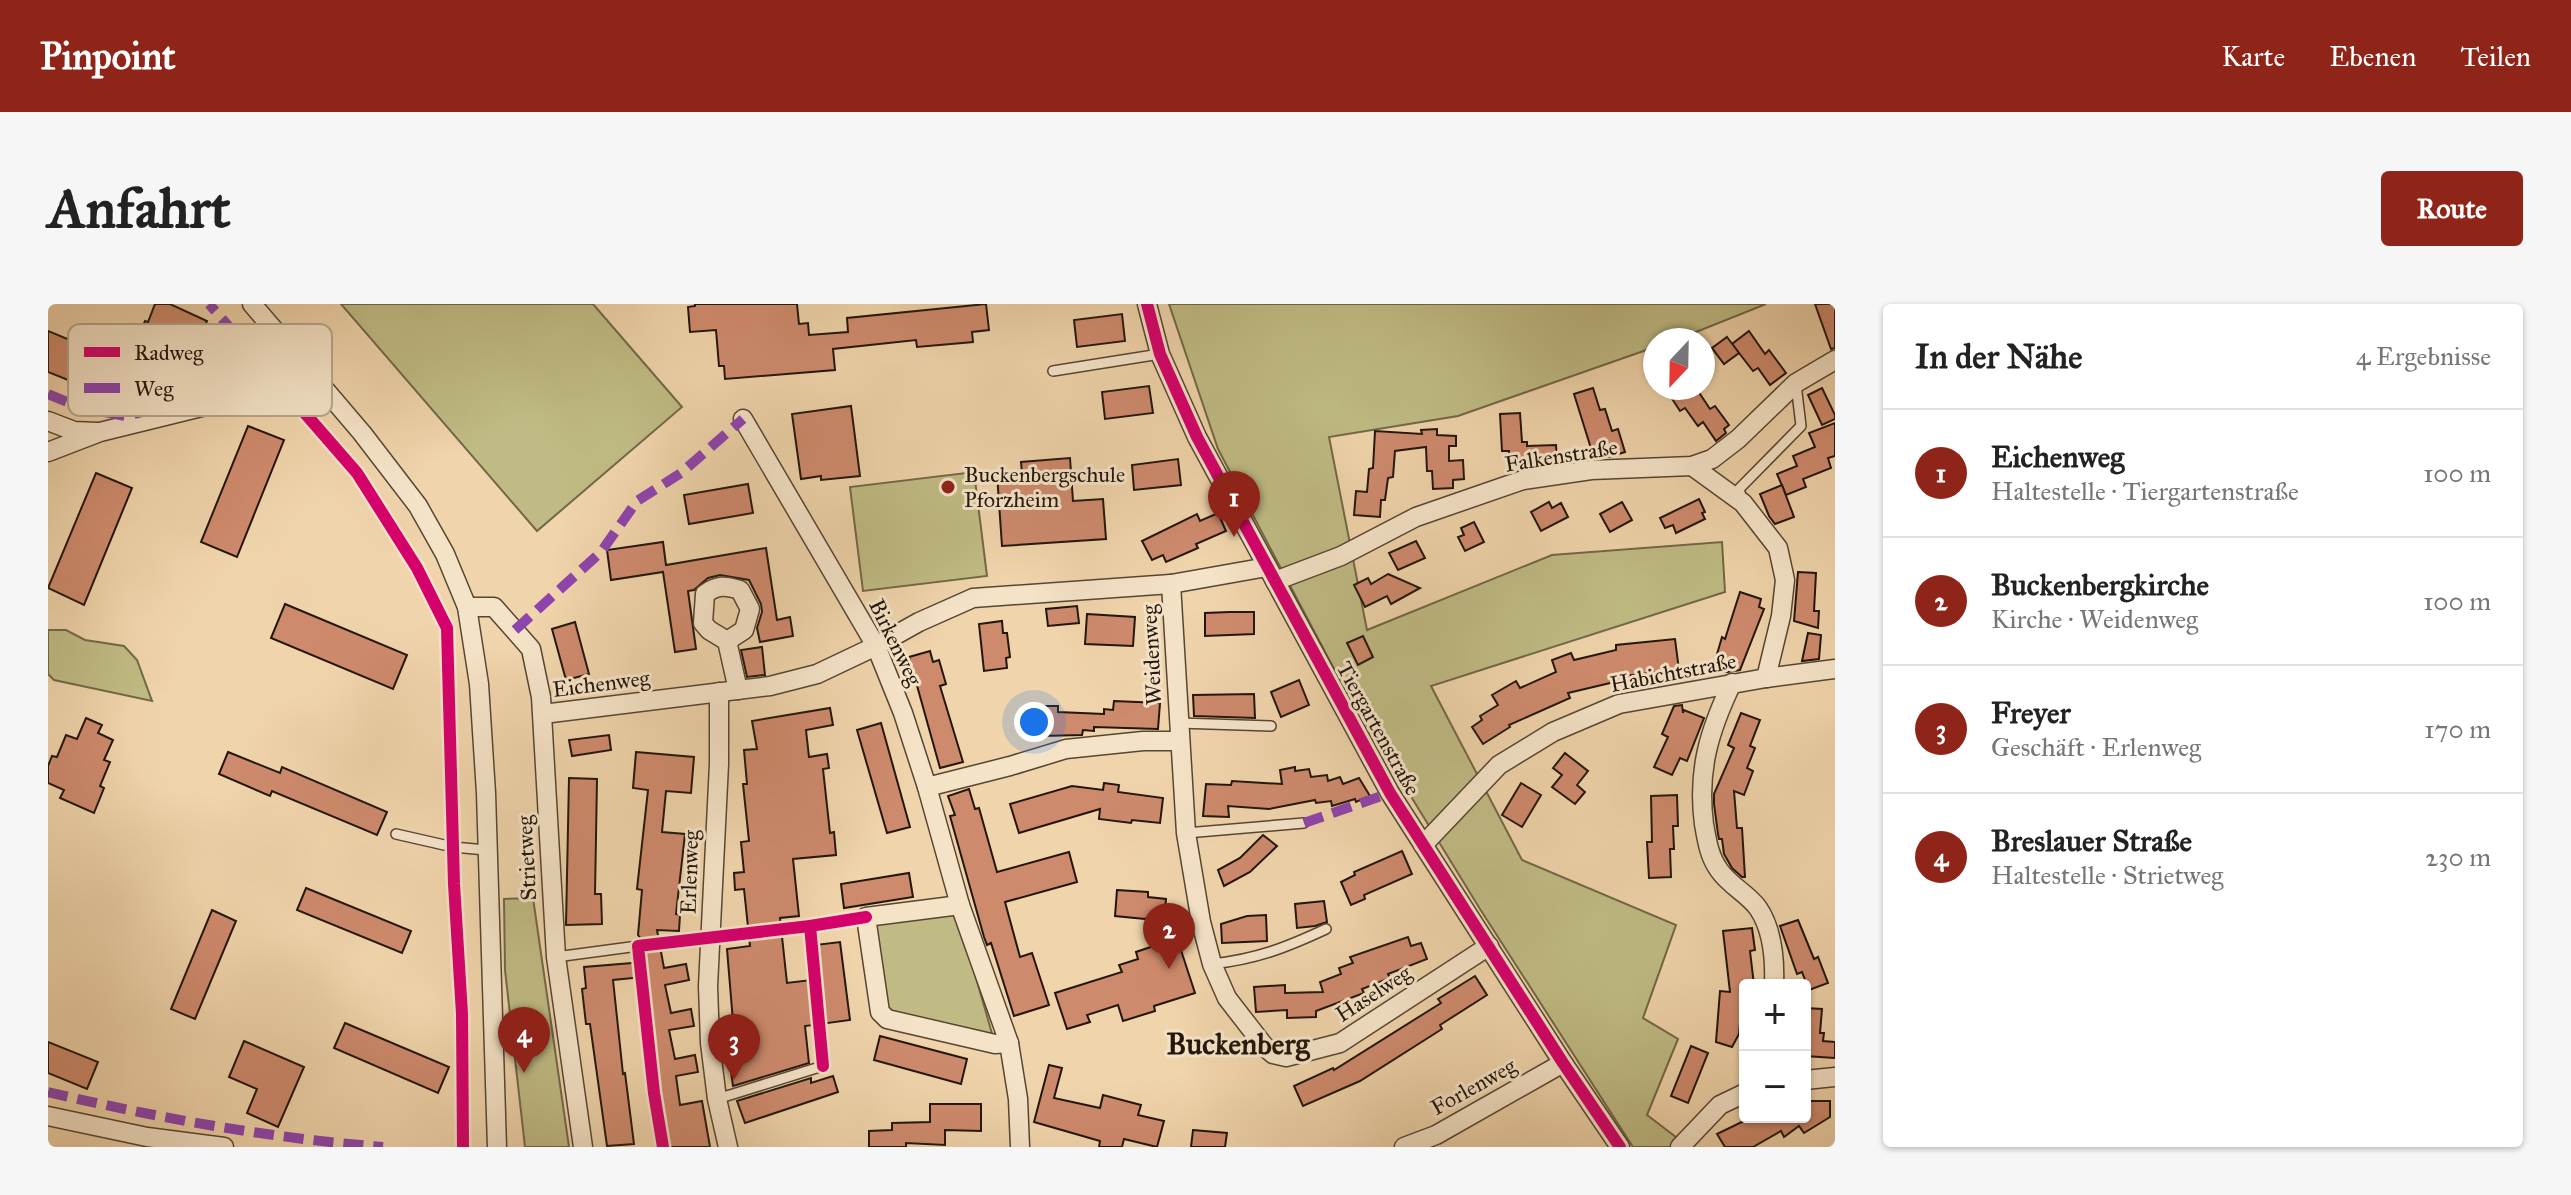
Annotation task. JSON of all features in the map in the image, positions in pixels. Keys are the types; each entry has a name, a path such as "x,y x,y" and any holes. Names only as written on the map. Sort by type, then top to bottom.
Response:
{"street":[{"name":"Strietweg","path":"252,304 269,324"},
{"name":"Tiergartenstraße","path":"1147,304 1160,354 1197,437 1390,793 1620,1147"},
{"name":"Falkenstraße","path":"1271,574 1341,556 1416,517 1523,480 1591,470 1692,466 1712,459 1738,439 1796,383 1835,360"},
{"name":"Strietweg","path":"332,399 418,506 445,554 467,607 479,684 486,793 497,1147"},
{"path":"48,452 100,432 165,416"},
{"name":"Birkenweg","path":"743,419 876,646 903,713 960,905 1009,1043 1018,1099 1020,1147"},
{"path":"48,421 74,431 100,432"},
{"path":"1692,466 1743,503 1778,548 1785,580 1781,616 1766,678"},
{"name":"Eichenweg","path":"543,714 770,686 817,674 973,598 1271,574"},
{"name":"Weidenweg","path":"1171,584 1186,833 1201,922 1212,964 1227,998 1251,1031 1273,1054"},
{"name":"Strietweg","path":"467,607 494,607 531,649 543,714 556,957 583,1147"},
{"name":"Erlenweg","path":"727,641 729,691 713,844 708,986 710,1043 717,1099 728,1147"},
{"name":"Habichtstraße","path":"1423,845 1499,765 1553,732 1619,704 1732,683 1835,669"},
{"path":"1732,683 1716,718 1703,766 1700,797 1709,853 1719,871 1758,908 1767,926 1774,950 1774,979"},
{"path":"927,787 1066,749 1143,741 1179,732"},
{"path":"960,905 866,917 880,1012 887,1019 995,1044 1009,1043"},
{"name":"Haselweg","path":"1273,1054 1286,1057 1340,1043 1489,946"},
{"name":"Forlenweg","path":"1404,1147 1436,1135 1563,1063"},
{"path":"1811,1079 1835,1077"},
{"path":"1680,1147 1720,1105 1739,1096"},
{"path":"48,1116 146,1142 224,1147"}],"lane":[{"path":"1053,371 1160,354"},
{"path":"1743,503 1739,489 1801,426 1796,383"},
{"name":"Weidenweg","path":"1179,732 1271,726"},
{"path":"1186,833 1304,823"},
{"path":"396,834 453,847 486,850"},
{"path":"1212,964 1246,960 1281,950 1326,929"},
{"path":"556,957 638,946"},
{"path":"717,1099 823,1066"}],"shaded area":[{"path":"341,304 593,304 682,407 537,531"},
{"path":"1169,304 1766,304 1706,328 1643,328 1643,351 1458,416 1329,437 1367,630 1552,555 1722,542 1725,592 1431,686 1522,860 1676,925 1643,1018 1678,1039 1647,1115 1689,1147 1633,1147 1480,909 1342,684 1218,449"},
{"path":"974,472 987,576 863,591 850,487"},
{"path":"48,630 66,630 85,640 124,646 137,660 152,701 54,680 48,674"},
{"path":"533,898 569,1147 525,1147 505,970 504,899"},
{"path":"957,911 993,1037 888,1018 867,918"}],"building":[{"path":"155,304 170,304 207,321 206,324 144,324 148,322"},
{"path":"695,304 797,304 799,324 808,323 809,335 848,332 847,318 986,304 989,330 972,332 973,342 917,347 916,340 833,349 835,370 725,379 724,366 719,366 716,330 690,332 688,307"},
{"path":"1815,304 1835,304 1835,348 1831,349"},
{"path":"1122,314 1125,341 1077,347 1074,320"},
{"path":"48,331 68,339 68,380 48,372"},
{"path":"1749,331 1765,354 1769,350 1786,373 1770,385 1758,368 1753,371 1732,344"},
{"path":"1727,337 1739,353 1724,364 1715,352 1715,346"},
{"path":"1149,386 1153,413 1105,419 1102,392"},
{"path":"1593,388 1600,410 1605,409 1612,431 1618,429 1625,452 1594,458 1574,394"},
{"path":"1822,388 1835,419 1822,425 1808,395"},
{"path":"1673,400 1704,400 1710,409 1715,406 1729,425 1724,429 1726,433 1716,441 1703,422 1698,426 1685,408 1680,411"},
{"path":"851,406 860,476 801,479 792,414"},
{"path":"1520,413 1522,442 1527,442 1527,446 1556,445 1557,462 1510,468 1509,451 1502,451 1500,414"},
{"path":"1835,423 1835,456 1828,458 1831,468 1803,479 1806,487 1786,495 1777,474 1797,466 1793,456 1815,447 1809,433"},
{"path":"248,426 284,440 237,557 201,542"},
{"path":"1437,429 1437,435 1456,436 1456,446 1449,446 1449,461 1463,460 1464,479 1453,480 1453,488 1433,489 1432,471 1427,471 1426,447 1395,451 1393,477 1388,478 1385,500 1381,500 1380,517 1354,515 1356,491 1367,492 1369,469 1373,468 1375,431 1422,434 1421,430"},
{"path":"1070,458 1073,501 1103,499 1106,539 1002,546 997,474 1022,473 1021,462"},
{"path":"1178,459 1181,485 1134,490 1132,465"},
{"path":"96,473 132,488 84,605 48,588"},
{"path":"748,484 753,513 689,524 684,495"},
{"path":"1782,485 1794,517 1775,524 1760,494"},
{"path":"1699,499 1705,519 1676,533 1673,525 1665,528 1660,518"},
{"path":"1549,502 1552,508 1561,503 1568,517 1541,531 1531,512"},
{"path":"1622,502 1632,520 1610,532 1600,514"},
{"path":"1218,513 1226,531 1166,562 1163,555 1152,560 1142,541 1197,514 1200,521"},
{"path":"1474,522 1484,542 1465,551 1458,537 1464,535 1461,528"},
{"path":"1416,541 1425,558 1398,570 1389,553"},
{"path":"663,542 666,565 766,548 777,620 790,617 793,636 760,642 757,628 761,604 749,580 720,575 708,578 694,590 688,591 696,649 675,652 663,572 611,580 607,550"},
{"path":"1798,572 1816,573 1814,611 1819,611 1818,628 1794,621"},
{"path":"1388,574 1420,588 1391,604 1387,596 1365,607 1354,585 1368,578 1371,584"},
{"path":"1740,592 1761,599 1759,607 1764,609 1740,670 1727,672 1715,669 1718,662 1715,661"},
{"path":"285,604 407,655 393,689 271,638"},
{"path":"1077,606 1079,623 1048,626 1046,609"},
{"path":"1254,612 1254,634 1205,636 1205,613"},
{"path":"1087,614 1135,617 1133,646 1085,644"},
{"path":"1002,621 1010,657 1006,658 1007,668 984,671 979,624"},
{"path":"575,622 589,674 566,680 552,629"},
{"path":"1808,633 1821,635 1819,659 1802,661"},
{"path":"1363,636 1373,657 1358,665 1347,643"},
{"path":"1675,639 1679,670 1622,676 1623,680 1568,693 1570,698 1509,725 1483,744 1472,727 1482,720 1480,716 1498,705 1492,695 1516,681 1520,688 1556,672 1552,660 1571,653 1574,660 1616,650 1616,645"},
{"path":"762,647 765,675 747,677 741,650"},
{"path":"930,651 933,662 939,660 946,684 940,686 963,762 940,768 909,657"},
{"path":"1299,680 1309,705 1281,717 1271,692"},
{"path":"1254,694 1255,718 1194,716 1193,695"},
{"path":"1114,701 1160,703 1158,729 1094,727 1094,731 1083,730 1082,735 1042,736 1043,706 1058,706 1058,712 1104,714 1104,709 1113,710"},
{"path":"1682,705 1683,713 1684,710 1704,718 1687,761 1680,758 1672,775 1654,767 1668,737 1662,734 1674,706"},
{"path":"830,708 833,725 806,730 809,757 827,754 829,768 823,769 830,833 834,832 836,855 793,859 799,916 780,918 787,983 820,979 815,945 840,942 850,1020 805,1026 809,1063 733,1086 729,1058 736,1058 727,949 750,946 744,889 735,890 734,873 744,872 741,842 749,841 743,784 747,784 744,750 757,749 752,721"},
{"path":"1741,713 1760,720 1750,746 1755,748 1747,768 1753,771 1744,795 1734,791 1737,828 1742,828 1745,877 1732,868 1724,854 1714,804 1714,794 1734,748 1728,745"},
{"path":"86,718 102,725 98,733 113,740 104,760 110,762 94,813 60,798 64,790 48,783 48,766 52,756 57,757 66,735 77,739"},
{"path":"881,723 910,827 887,833 857,730"},
{"path":"609,735 611,750 572,756 569,740"},
{"path":"228,752 280,773 282,767 387,812 377,835 272,791 270,796 219,774"},
{"path":"636,752 694,757 691,793 666,791 662,832 685,834 676,914 680,915 679,931 657,930 664,968 686,964 689,980 665,985 671,1013 691,1009 694,1026 669,1030 675,1059 695,1055 698,1072 676,1076 680,1105 702,1101 710,1147 668,1147 655,1041 643,977 613,980 634,1144 607,1146 582,989 586,988 584,967 644,962 645,944 638,935 642,890 637,889 648,790 633,788"},
{"path":"1565,753 1588,771 1577,785 1585,792 1575,804 1552,787 1562,775 1553,768"},
{"path":"1295,767 1295,771 1309,769 1311,777 1327,775 1328,781 1340,777 1343,784 1359,778 1370,796 1332,806 1331,801 1316,803 1315,800 1269,809 1228,806 1229,817 1203,816 1206,784 1231,785 1232,781 1282,784 1280,770"},
{"path":"569,778 597,779 595,894 601,894 602,924 566,925"},
{"path":"1104,783 1119,785 1118,792 1163,798 1160,823 1099,819 1100,809 1019,833 1010,804 1072,786 1103,790"},
{"path":"1521,783 1541,795 1522,827 1502,815"},
{"path":"969,789 975,809 979,808 997,872 1069,852 1077,882 1005,902 1020,957 1032,953 1049,1005 1014,1016 991,943 987,945 984,937 950,816 955,815 948,796"},
{"path":"1677,795 1678,826 1673,826 1671,877 1649,878 1647,842 1652,842 1651,796"},
{"path":"1263,835 1277,846 1250,872 1224,886 1218,870 1240,858"},
{"path":"1402,851 1412,874 1364,895 1365,899 1351,905 1341,882 1355,875 1354,872"},
{"path":"909,873 913,897 844,908 841,884"},
{"path":"306,888 411,931 402,953 297,910"},
{"path":"1117,890 1148,892 1148,897 1166,899 1165,910 1145,919 1115,916"},
{"path":"1324,901 1327,922 1297,928 1295,904"},
{"path":"212,910 236,921 195,1019 171,1009"},
{"path":"1266,915 1267,941 1222,943 1221,924 1247,916"},
{"path":"1798,920 1828,983 1811,989 1811,979 1805,979 1802,972 1797,974 1780,926"},
{"path":"1752,928 1755,950 1750,951 1753,979 1739,979 1739,1034 1732,1047 1716,1042 1720,991 1730,992 1723,931"},
{"path":"1408,937 1411,946 1421,943 1427,959 1388,974 1390,978 1362,989 1364,993 1316,1011 1316,1017 1287,1018 1287,1010 1256,1012 1254,987 1285,985 1285,993 1323,992 1320,982 1341,974 1339,968 1353,963 1350,957"},
{"path":"1177,938 1195,993 1154,1006 1155,1011 1123,1021 1118,1005 1087,1015 1090,1022 1067,1029 1055,993 1122,972 1119,965 1138,959 1136,952"},
{"path":"1475,976 1487,995 1440,1025 1442,1029 1360,1081 1303,1106 1294,1086 1334,1070 1441,1003 1438,999"},
{"path":"1811,1008 1822,1009 1820,1033 1824,1033 1823,1041 1835,1042 1835,1058 1811,1056"},
{"path":"345,1023 449,1067 438,1093 334,1048"},
{"path":"880,1036 967,1059 961,1084 874,1060"},
{"path":"244,1041 304,1067 278,1127 247,1113 257,1089 229,1077"},
{"path":"48,1042 98,1062 87,1089 48,1073"},
{"path":"1691,1046 1708,1053 1688,1103 1671,1096"},
{"path":"1049,1065 1062,1068 1054,1098 1100,1108 1103,1095 1141,1105 1138,1115 1164,1121 1157,1147 1124,1139 1122,1147 1099,1147 1100,1141 1034,1122"},
{"path":"833,1076 838,1092 745,1123 737,1101 811,1078 811,1083"},
{"path":"1811,1101 1830,1101 1830,1117 1804,1133 1799,1126 1784,1137 1781,1131 1753,1147 1725,1147 1717,1134 1740,1123 1811,1123"},
{"path":"930,1104 981,1104 981,1131 945,1130 945,1145 906,1143 906,1147 869,1147 869,1131 892,1130 892,1123 930,1122"},
{"path":"1193,1130 1227,1133 1225,1147 1191,1147"}],"marked path":[{"path":"209,304 227,324"},
{"path":"48,394 68,402"},
{"path":"515,630 601,552 637,501 681,473 743,419"},
{"path":"1304,823 1390,793"},
{"path":"48,1092 214,1126 383,1147"}],"cycle path":[{"path":"1147,304 1160,354 1197,437 1390,793 1620,1147"},
{"path":"307,416 357,473 417,568 447,628 454,884 462,1014 463,1147"},
{"path":"663,1147 638,946 866,917"},
{"path":"810,926 823,1066"}],"place":[{"name":"Buckenbergschule Pforzheim","path":"948,487"},
{"name":"Eichenweg","path":"1234,537"},
{"name":"Buckenbergkirche","path":"1169,969"},
{"name":"Breslauer Straße","path":"524,1073"},
{"name":"Freyer","path":"734,1080"}],"district":[{"name":"Buckenberg","path":"1238,1044"}]}
